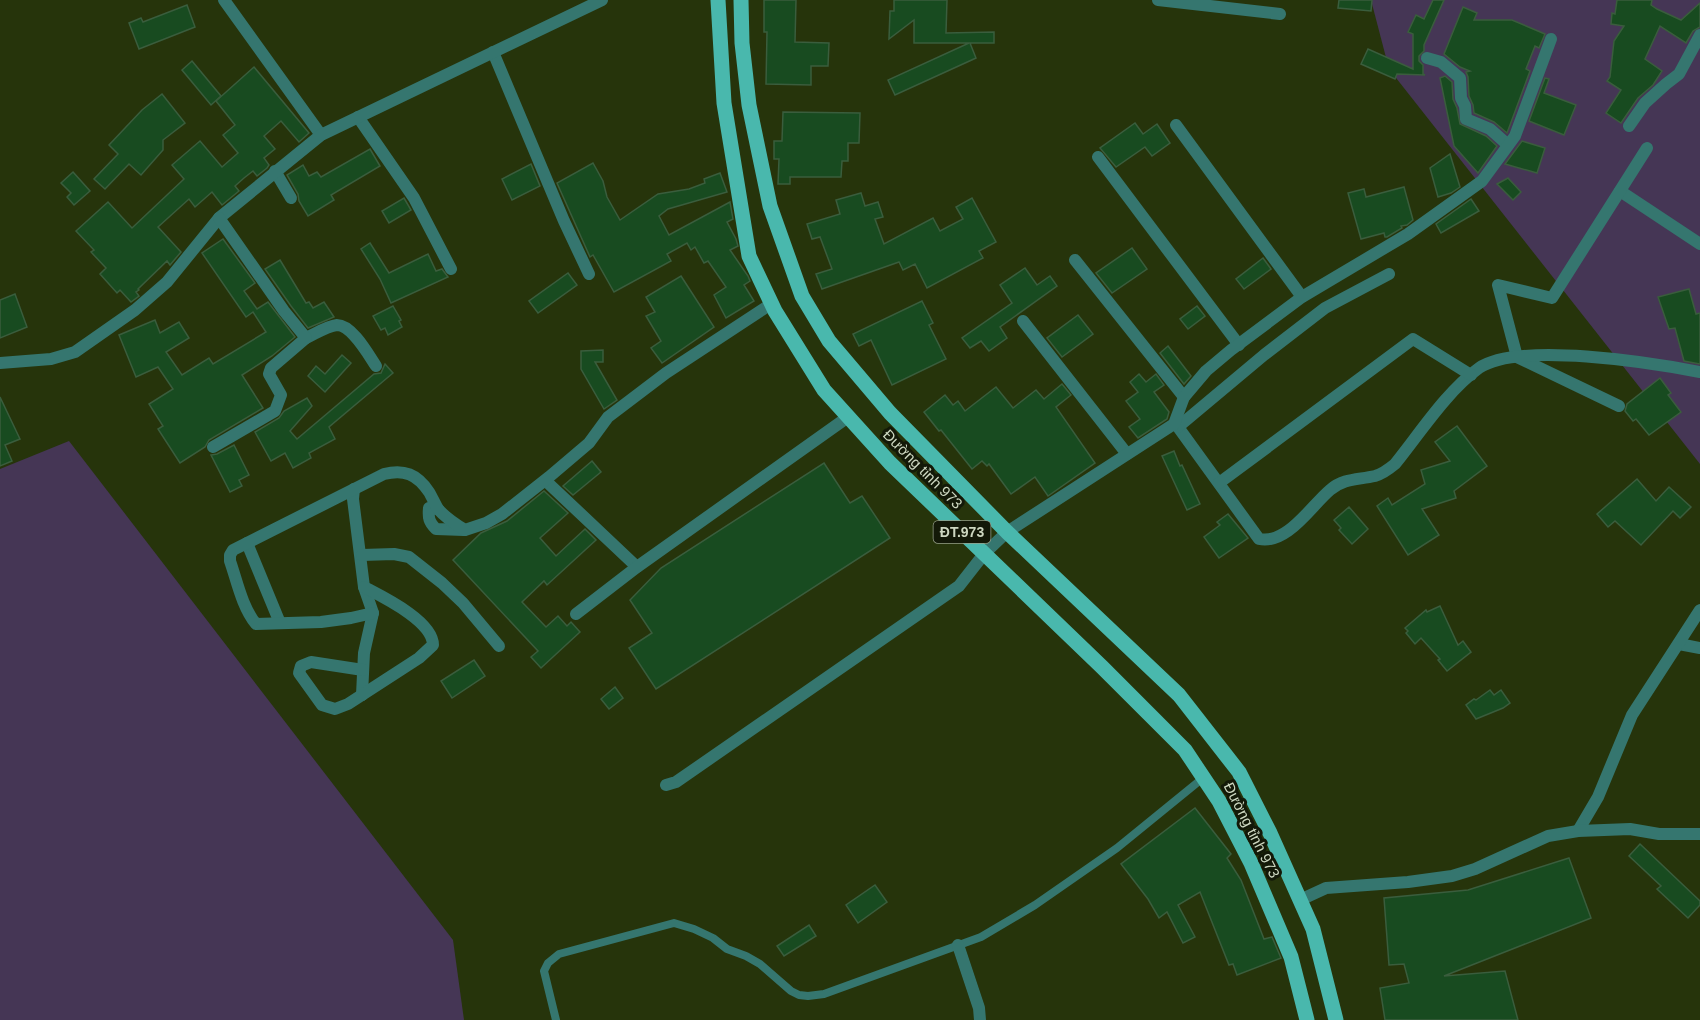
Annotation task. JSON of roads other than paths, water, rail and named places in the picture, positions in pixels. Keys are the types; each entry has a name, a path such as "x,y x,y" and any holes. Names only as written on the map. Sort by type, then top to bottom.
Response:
{"main road":[{"name":"Đường tỉnh 973","path":"718,0 724,103 749,256 771,304 824,390 890,463 1102,666 1185,750 1219,801 1251,862 1291,957 1307,1020"},
{"name":"Đường tỉnh 973","path":"741,0 742,43 752,117 770,206 802,296 830,341 890,413 1007,532 1179,695 1239,772 1270,833 1313,929 1336,1020"}],"street":[{"path":"224,0 321,135"},
{"path":"0,363 51,359 75,352 135,310 167,282 219,218 321,135 602,0"},
{"path":"1158,0 1280,14"},
{"path":"1629,126 1645,103 1679,74 1700,35"},
{"path":"1176,425 1184,397 1206,371 1302,297 1408,234 1482,181 1515,136 1551,39"},
{"path":"493,52 564,221 589,274"},
{"path":"1427,58 1441,62 1460,78 1461,98 1465,105 1466,119 1490,129 1508,146"},
{"path":"358,117 414,198 451,269"},
{"path":"1176,125 1302,297"},
{"path":"1517,357 1498,285 1552,298 1647,148"},
{"path":"1098,157 1239,345"},
{"path":"275,171 291,198"},
{"path":"1620,191 1700,244"},
{"path":"219,218 306,338"},
{"path":"1075,261 1184,397"},
{"path":"666,784 676,782 959,586 984,554 1007,532 1176,425 1325,308 1389,274"},
{"path":"373,613 321,622 256,624 243,598 230,555 233,550 354,489 384,474 397,471 410,474 428,490 438,509 429,508 428,518 436,529 465,530 486,523 502,514 589,443 608,417 666,373 771,304"},
{"path":"1023,321 1127,454"},
{"path":"213,447 275,411 281,395 269,371 306,338 335,325 343,326 353,333 376,366"},
{"path":"1218,483 1413,339 1471,375"},
{"path":"1176,425 1259,539 1268,541 1293,528 1336,485 1347,480 1375,476 1395,464 1451,394 1482,366 1529,355 1602,358 1667,365 1700,372"},
{"path":"1517,357 1619,405"},
{"path":"576,614 637,567 848,417"},
{"path":"548,483 637,567"},
{"path":"354,489 364,587 373,613 364,653 362,695"},
{"path":"247,543 279,622"},
{"path":"362,555 394,554 409,557 463,603 499,646"},
{"path":"363,670 311,662 301,666 299,673 322,705 335,709 348,704 419,658 433,645 433,639 425,627 405,610 364,587"},
{"path":"1578,831 1598,797 1632,715 1700,610"},
{"path":"1679,644 1700,648"},
{"path":"1300,900 1326,888 1408,882 1452,876 1475,869 1548,836 1578,831 1630,829 1659,834 1700,834"},
{"path":"957,945 979,1008 980,1020"}],"lane":[{"path":"556,1020 544,971 548,963 559,954 674,923 713,938 727,949 760,964 791,991 808,996 824,994 981,937 1035,905 1117,848 1203,778"}]}
